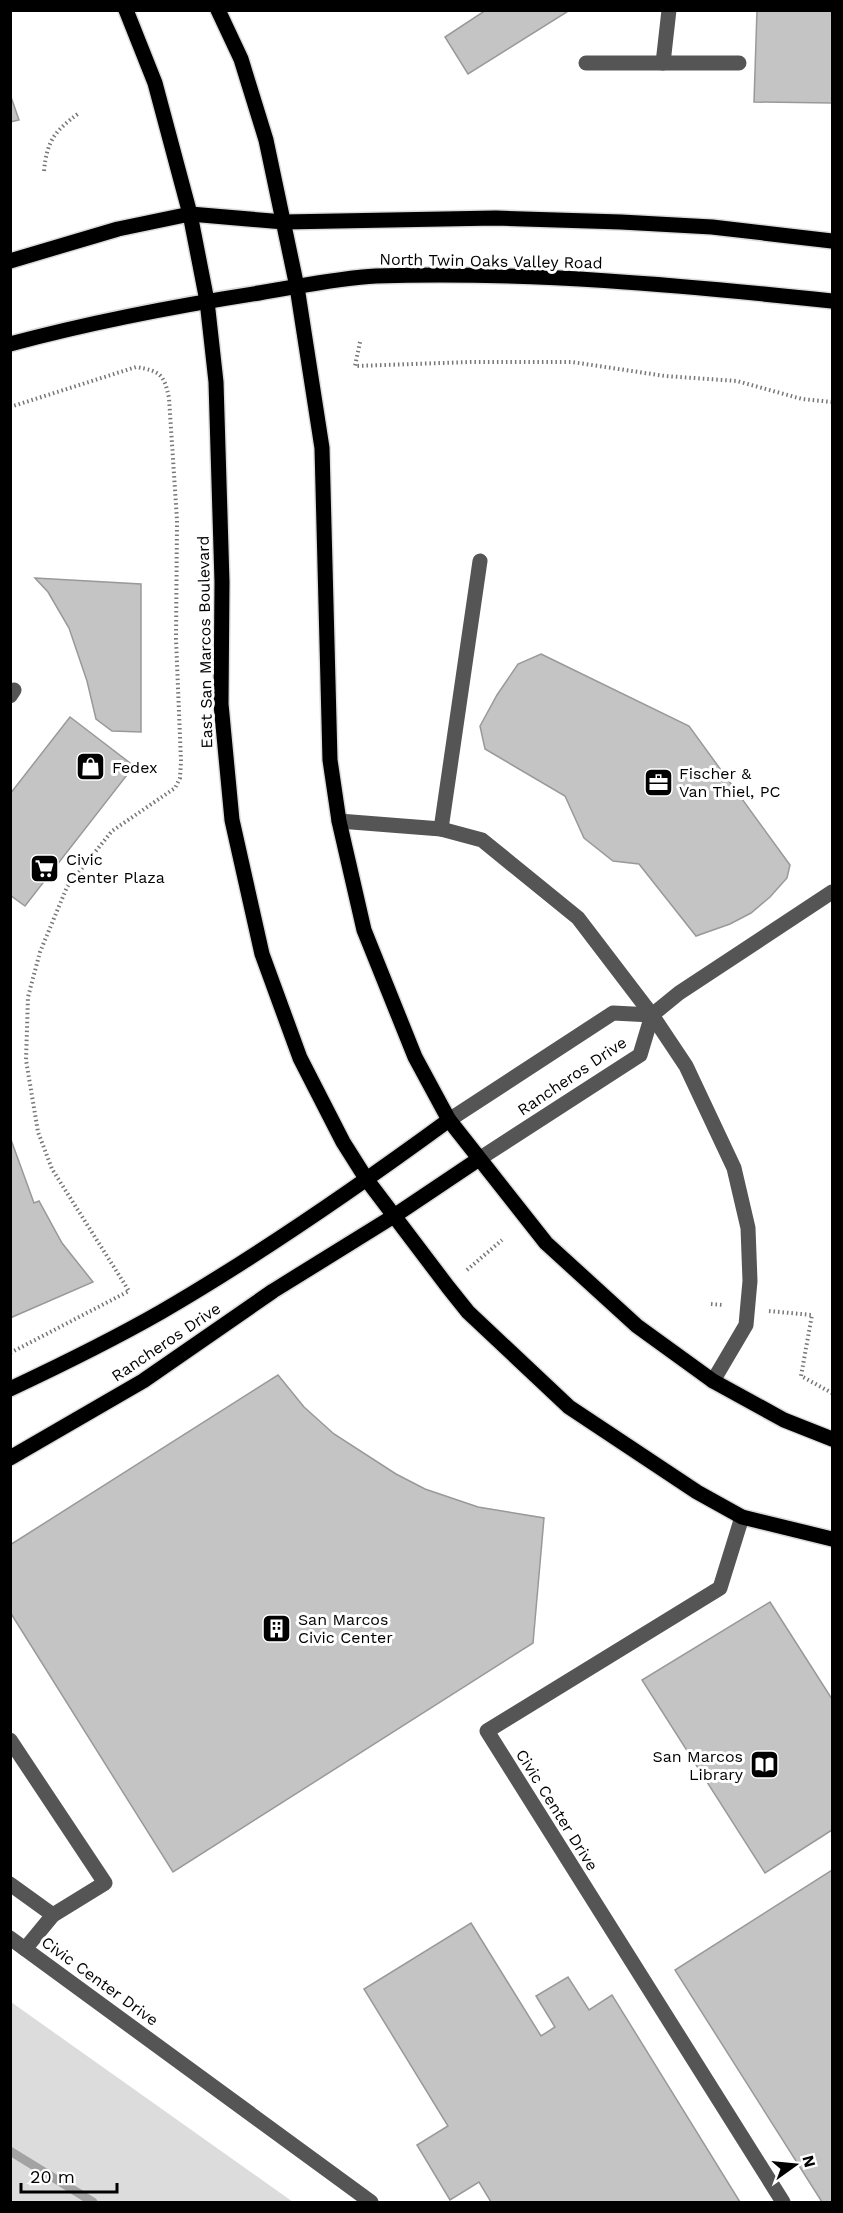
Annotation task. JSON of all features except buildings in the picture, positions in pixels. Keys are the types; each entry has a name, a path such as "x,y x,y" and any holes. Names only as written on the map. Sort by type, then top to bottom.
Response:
{"main road":[{"name":"East San Marcos Boulevard","path":"126,10 155,83 190,214 207,301 216,382 222,582 221,704 231,820 262,954 300,1058 343,1142 367,1180 394,1216 468,1312 569,1407 698,1492 742,1517 832,1539"},
{"path":"218,10 241,59 266,140 297,286 322,448 330,760 339,821 364,930 415,1057 449,1120 546,1243 637,1326 713,1381 784,1420 832,1439"},
{"path":"10,261 118,229 190,214 284,222 496,218 621,222 712,227 832,241"},
{"name":"North Twin Oaks Valley Road","path":"10,344 79,325 207,301 373,276 505,276 611,280 832,301"},
{"name":"Rancheros Drive","path":"10,1389 159,1313 367,1180 449,1120"},
{"name":"Rancheros Drive","path":"10,1458 143,1381 273,1291 394,1216 479,1159"}],"street":[{"path":"663,63 669,10"},
{"path":"586,63 739,63"},
{"path":"441,829 480,561"},
{"path":"339,821 441,829 482,840 578,918 652,1015 686,1066 734,1168 748,1228 750,1281 746,1325 713,1381"},
{"path":"652,1015 679,993 832,892"},
{"name":"Rancheros Drive","path":"449,1120 613,1013 652,1015 640,1055 479,1159"},
{"name":"Civic Center Drive","path":"742,1517 720,1588 487,1731 783,2202"},
{"path":"10,1740 105,1883 53,1915 25,1948"},
{"path":"10,1884 53,1915"},
{"name":"Civic Center Drive","path":"10,1938 371,2202"}],"path":[{"path":"44,171 46,151 57,130 79,113"},
{"path":"360,342 355,366 470,362 572,362 665,376 738,381 802,399 832,402"},
{"path":"10,407 136,368 154,370 166,379 170,398 177,520 176,639 181,761 180,778 175,788 112,831 67,887 40,952 28,997 26,1060 38,1132 52,1169 129,1291 10,1353"},
{"path":"467,1270 502,1240"},
{"path":"711,1304 812,1315 801,1376 832,1393"}],"shaded area":[{"path":"11,2002 293,2202 11,2202"}],"waterway":[{"path":"10,2151 93,2202"}],"place":[{"name":"Fedex","path":"91,767"},
{"name":"Fischer & Van Thiel, PC","path":"658,782"},
{"name":"Civic Center Plaza","path":"45,868"},
{"name":"San Marcos Civic Center","path":"277,1628"},
{"name":"San Marcos Library","path":"764,1765"}]}
